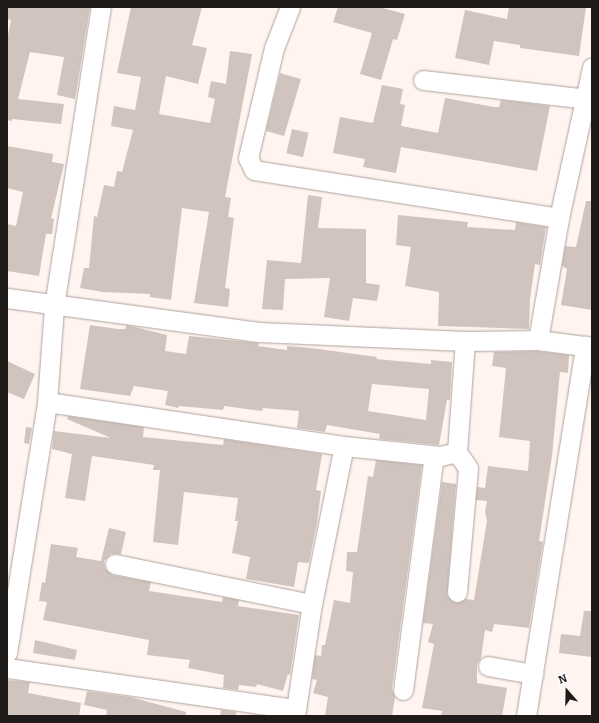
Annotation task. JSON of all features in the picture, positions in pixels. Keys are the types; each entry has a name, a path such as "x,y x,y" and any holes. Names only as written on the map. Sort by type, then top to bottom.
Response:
{"street":[{"path":"7,653 47,402 54,306 101,7"},
{"path":"290,7 274,48 248,158 254,170 559,218"},
{"path":"538,340 559,218 587,99 592,68"},
{"path":"423,80 587,99"},
{"path":"7,298 54,306 259,332 465,341 538,340 589,347 526,716"},
{"path":"457,592 468,468 457,452 465,341"},
{"path":"47,402 344,446 434,456 457,452"},
{"path":"7,668 295,713 312,604 344,446"},
{"path":"403,690 434,456"},
{"path":"115,564 312,604"},
{"path":"488,666 533,674"}],"building":[{"path":"7,7 90,8 75,99 57,95 64,57 30,52 18,99 64,104 61,124 12,119 12,121 7,120 7,40 11,20 7,19"},
{"path":"131,7 202,7 192,45 207,48 198,84 166,76 159,114 210,123 215,99 208,97 211,81 226,84 230,51 252,54 225,197 231,198 228,217 234,218 225,288 230,289 228,307 194,303 209,212 182,208 171,300 150,297 150,294 103,292 80,288 84,268 89,268 94,216 97,217 104,185 114,187 117,171 122,172 133,130 111,126 114,106 135,110 141,77 117,73"},
{"path":"338,7 379,7 405,14 397,40 393,39 381,80 360,74 372,33 333,22"},
{"path":"509,7 586,7 579,56 520,48 520,45 494,41 489,65 455,58 465,10 507,19"},
{"path":"280,73 301,79 284,136 266,131"},
{"path":"382,85 403,89 400,104 405,105 401,126 438,133 445,98 494,107 499,107 501,100 550,106 537,171 401,147 396,173 363,167 365,159 333,153 340,117 373,123"},
{"path":"292,129 309,133 303,157 286,153"},
{"path":"7,146 53,154 52,162 64,164 51,218 54,219 52,234 46,234 39,276 7,271 7,224 16,226 23,192 7,188"},
{"path":"308,195 322,197 318,228 366,229 366,283 380,285 377,301 353,298 349,321 324,317 330,278 285,279 283,310 262,309 267,260 301,263"},
{"path":"586,201 592,201 592,310 561,305 567,269 562,266 565,246 576,247"},
{"path":"398,215 468,222 467,227 515,230 516,222 546,227 540,265 535,264 530,299 529,329 438,326 439,292 405,286 411,247 396,245"},
{"path":"90,325 125,329 127,325 167,335 165,351 186,354 189,336 259,343 258,346 287,350 287,346 311,348 377,357 376,359 431,364 431,360 452,362 450,400 447,400 439,445 379,439 380,434 327,425 325,432 297,428 299,411 263,408 262,411 224,406 223,410 179,406 178,408 165,405 168,391 134,386 130,396 80,389","holes":["372,384 429,389 426,420 368,411"]},
{"path":"537,351 569,355 568,373 560,372 552,456 539,541 543,542 529,628 494,624 492,632 485,630 481,658 477,664 477,683 507,688 502,716 441,716 442,711 422,708 434,644 428,642 433,624 423,623 442,482 456,484 447,596 456,603 466,599 474,600 487,521 485,512 487,501 476,500 477,487 485,488 488,466 528,471 530,441 499,437 506,368 492,366 494,352"},
{"path":"7,361 35,374 24,399 7,392"},
{"path":"68,416 144,427 143,437 223,445 224,439 322,454 316,490 321,491 317,523 309,563 298,562 294,587 246,579 250,557 232,553 238,521 235,521 238,498 184,492 178,545 153,542 160,470 153,470 154,465 92,456 85,501 65,498 72,454 52,449 54,431 111,438 67,419"},
{"path":"26,427 32,428 29,444 24,443"},
{"path":"376,460 422,465 392,689 395,697 392,716 325,716 328,697 313,693 317,680 312,679 315,655 321,656 322,645 325,645 334,600 350,603 353,572 346,571 347,552 357,552 368,476 373,477"},
{"path":"109,528 126,532 121,554 111,554 104,561 105,568 112,575 151,582 149,591 222,602 223,597 239,600 238,606 299,615 290,675 288,674 283,691 257,684 256,687 239,685 238,690 223,688 224,675 188,668 190,660 147,655 149,640 43,620 47,602 39,601 42,582 45,583 51,544 78,548 76,557 101,561"},
{"path":"584,611 592,611 592,657 559,653 561,634 580,636"},
{"path":"35,640 77,650 75,660 33,653"},
{"path":"7,680 30,682 28,693 81,703 79,716 7,716"},
{"path":"87,691 130,697 186,712 186,716 106,716 107,710 84,705"},
{"path":"221,710 236,712 236,716 220,716"}]}
